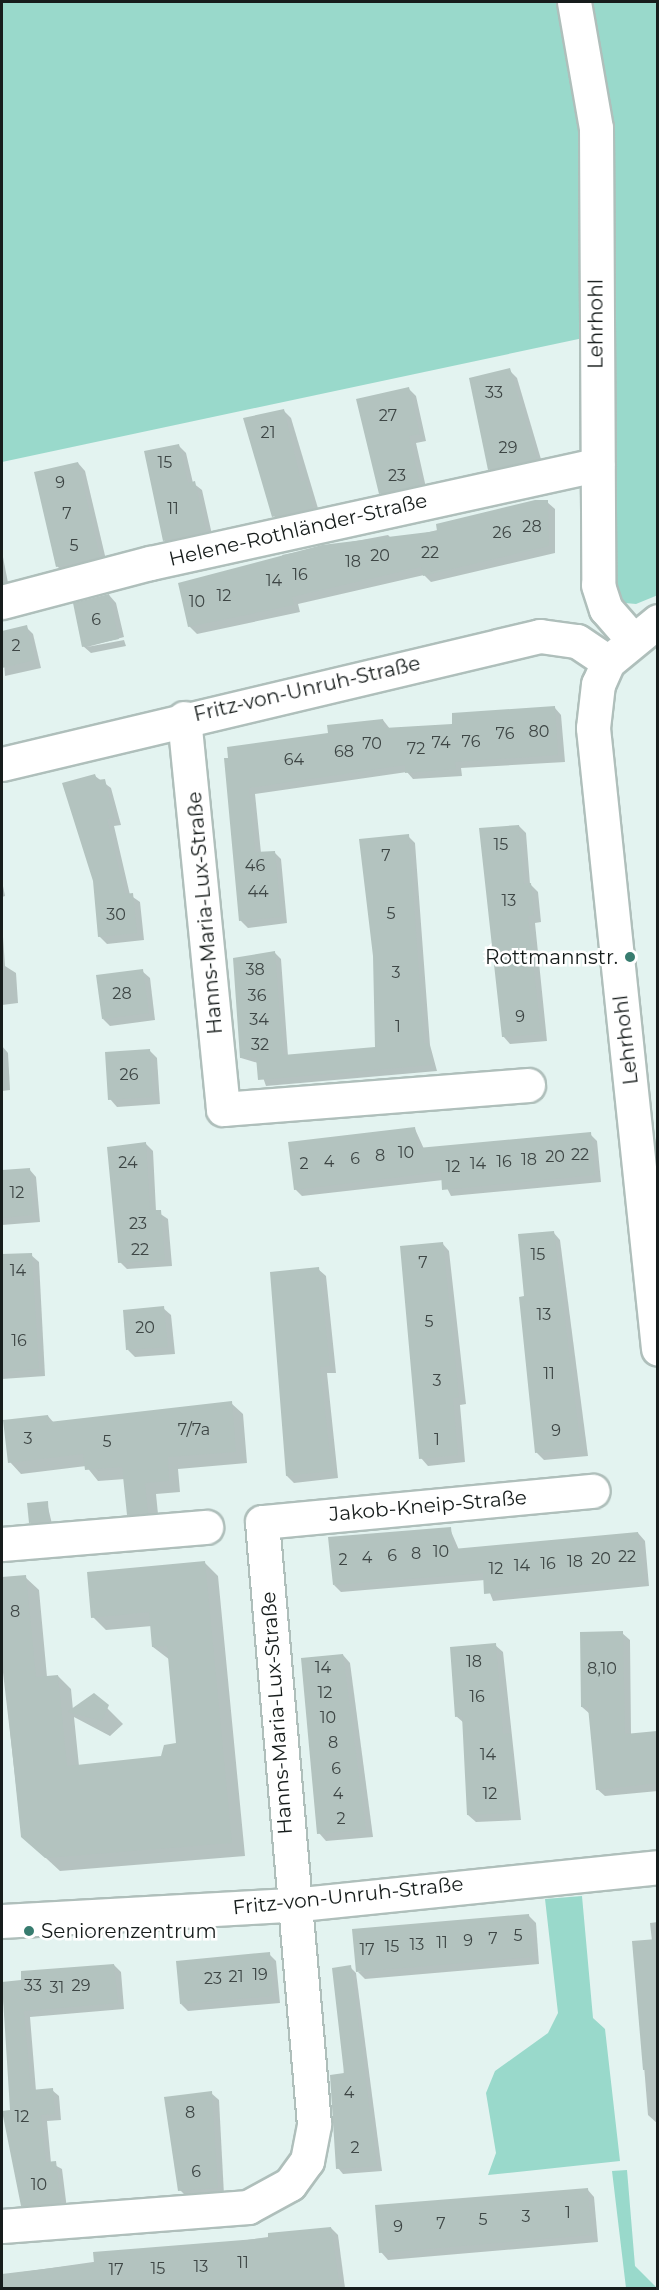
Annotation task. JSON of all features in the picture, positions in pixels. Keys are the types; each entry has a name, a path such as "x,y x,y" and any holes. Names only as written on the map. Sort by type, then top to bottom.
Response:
{"street":[{"name":"Lehrhohl","path":"574,2 596,128 597,465 601,598 644,629"},
{"name":"Helene-Rothländer-Straße","path":"2,602 150,563 597,465"},
{"path":"608,662 644,629"},
{"name":"Fritz-von-Unruh-Straße","path":"2,764 184,718 540,636 577,641 608,662"},
{"name":"Lehrhohl","path":"608,662 595,696 594,764 657,1349"},
{"name":"Hanns-Maria-Lux-Straße","path":"184,718 223,1109 528,1085"},
{"name":"Jakob-Kneip-Straße","path":"262,1522 594,1491"},
{"name":"Hanns-Maria-Lux-Straße","path":"2,2226 232,2210 264,2201 290,2184 307,2161 314,2124 292,1905 262,1522"},
{"path":"2,1544 206,1527"},
{"name":"Fritz-von-Unruh-Straße","path":"2,1921 292,1905 657,1867"}],"green space":[{"path":"2,2 564,2 588,126 588,337 2,462"},
{"path":"585,2 657,2 658,595 636,604 625,603 611,582"},
{"path":"582,1896 593,2018 605,2029 620,2161 488,2175 496,2153 486,2093 495,2071 548,2033 558,2013 545,1899"},
{"path":"627,2170 635,2266 657,2288 626,2288 612,2171"}],"building":[{"path":"510,368 537,459 488,470 469,378"},
{"path":"409,387 420,434 409,436 420,485 379,494 356,399"},
{"path":"284,409 301,481 306,480 313,508 272,517 243,418"},
{"path":"179,444 188,483 195,481 206,531 163,541 144,451"},
{"path":"78,462 100,557 56,567 34,472"},
{"path":"535,500 548,500 549,546 423,576 421,567 292,597 294,605 188,627 178,583 322,545 437,531 436,524"},
{"path":"109,594 119,639 82,647 73,603"},
{"path":"27,625 35,660 2,668 2,631"},
{"path":"555,706 558,755 455,762 456,769 405,773 405,765 249,788 255,852 275,851 281,917 239,921 224,758 228,758 227,747 328,733 327,725 383,719 384,728 452,724 452,713"},
{"path":"95,774 97,780 105,779 114,818 107,819 125,894 133,893 137,933 98,937 93,881 62,783"},
{"path":"519,825 524,884 531,883 534,915 528,916 541,1034 502,1037 479,828"},
{"path":"409,834 424,1043 429,1043 431,1065 258,1080 256,1057 240,1058 233,958 275,951 283,1055 375,1047 373,956 359,839"},
{"path":"143,969 149,1013 102,1019 96,975"},
{"path":"150,1049 153,1097 108,1100 105,1052"},
{"path":"415,1127 418,1148 591,1132 595,1175 442,1190 441,1172 294,1190 288,1142"},
{"path":"146,1142 150,1210 161,1210 165,1260 118,1263 107,1147"},
{"path":"30,1168 33,1215 2,1218 2,1170"},
{"path":"554,1231 581,1449 535,1453 519,1297 524,1296 518,1234"},
{"path":"443,1242 459,1397 453,1398 458,1455 419,1459 400,1246"},
{"path":"32,1253 39,1369 2,1372 2,1254"},
{"path":"319,1267 330,1366 320,1367 332,1471 286,1476 270,1272"},
{"path":"164,1306 168,1347 126,1350 123,1310"},
{"path":"232,1401 236,1452 168,1457 169,1481 145,1483 148,1513 127,1515 122,1467 85,1470 83,1454 8,1463 3,1420 48,1415 49,1422"},
{"path":"48,1501 49,1521 29,1523 27,1503"},
{"path":"451,1527 453,1549 638,1532 643,1579 484,1594 483,1573 333,1585 328,1537"},
{"path":"205,1561 232,1843 45,1858 21,1837 2,1652 2,1577 26,1575 36,1677 58,1675 67,1766 161,1756 164,1745 176,1743 167,1646 152,1647 149,1612 91,1618 87,1572"},
{"path":"623,1631 625,1734 657,1731 657,1783 596,1790 588,1707 581,1707 580,1632"},
{"path":"496,1643 503,1734 511,1733 514,1813 467,1815 462,1716 455,1717 450,1647"},
{"path":"343,1654 366,1830 317,1834 301,1658"},
{"path":"94,1693 109,1705 102,1721 67,1712"},
{"path":"529,1914 533,1957 356,1972 352,1929"},
{"path":"657,1939 657,2069 643,2070 632,1941"},
{"path":"270,1952 273,1996 180,2004 176,1961"},
{"path":"114,1964 118,2003 24,2011 31,2090 53,2088 55,2114 41,2115 46,2162 56,2161 61,2203 21,2206 2,2111 10,2110 2,1982 21,1980 21,1971"},
{"path":"351,1965 377,2166 336,2169 330,2075 344,2073 332,1968"},
{"path":"212,2091 218,2188 178,2191 164,2097"},
{"path":"588,2188 592,2235 379,2253 375,2205"},
{"path":"331,2227 339,2283 297,2289 273,2289 273,2284 2,2289 2,2274 94,2263 93,2252 268,2238 268,2233"}],"place":[{"name":"Rottmannstr.","path":"630,957"},
{"name":"Seniorenzentrum","path":"29,1931"}]}
